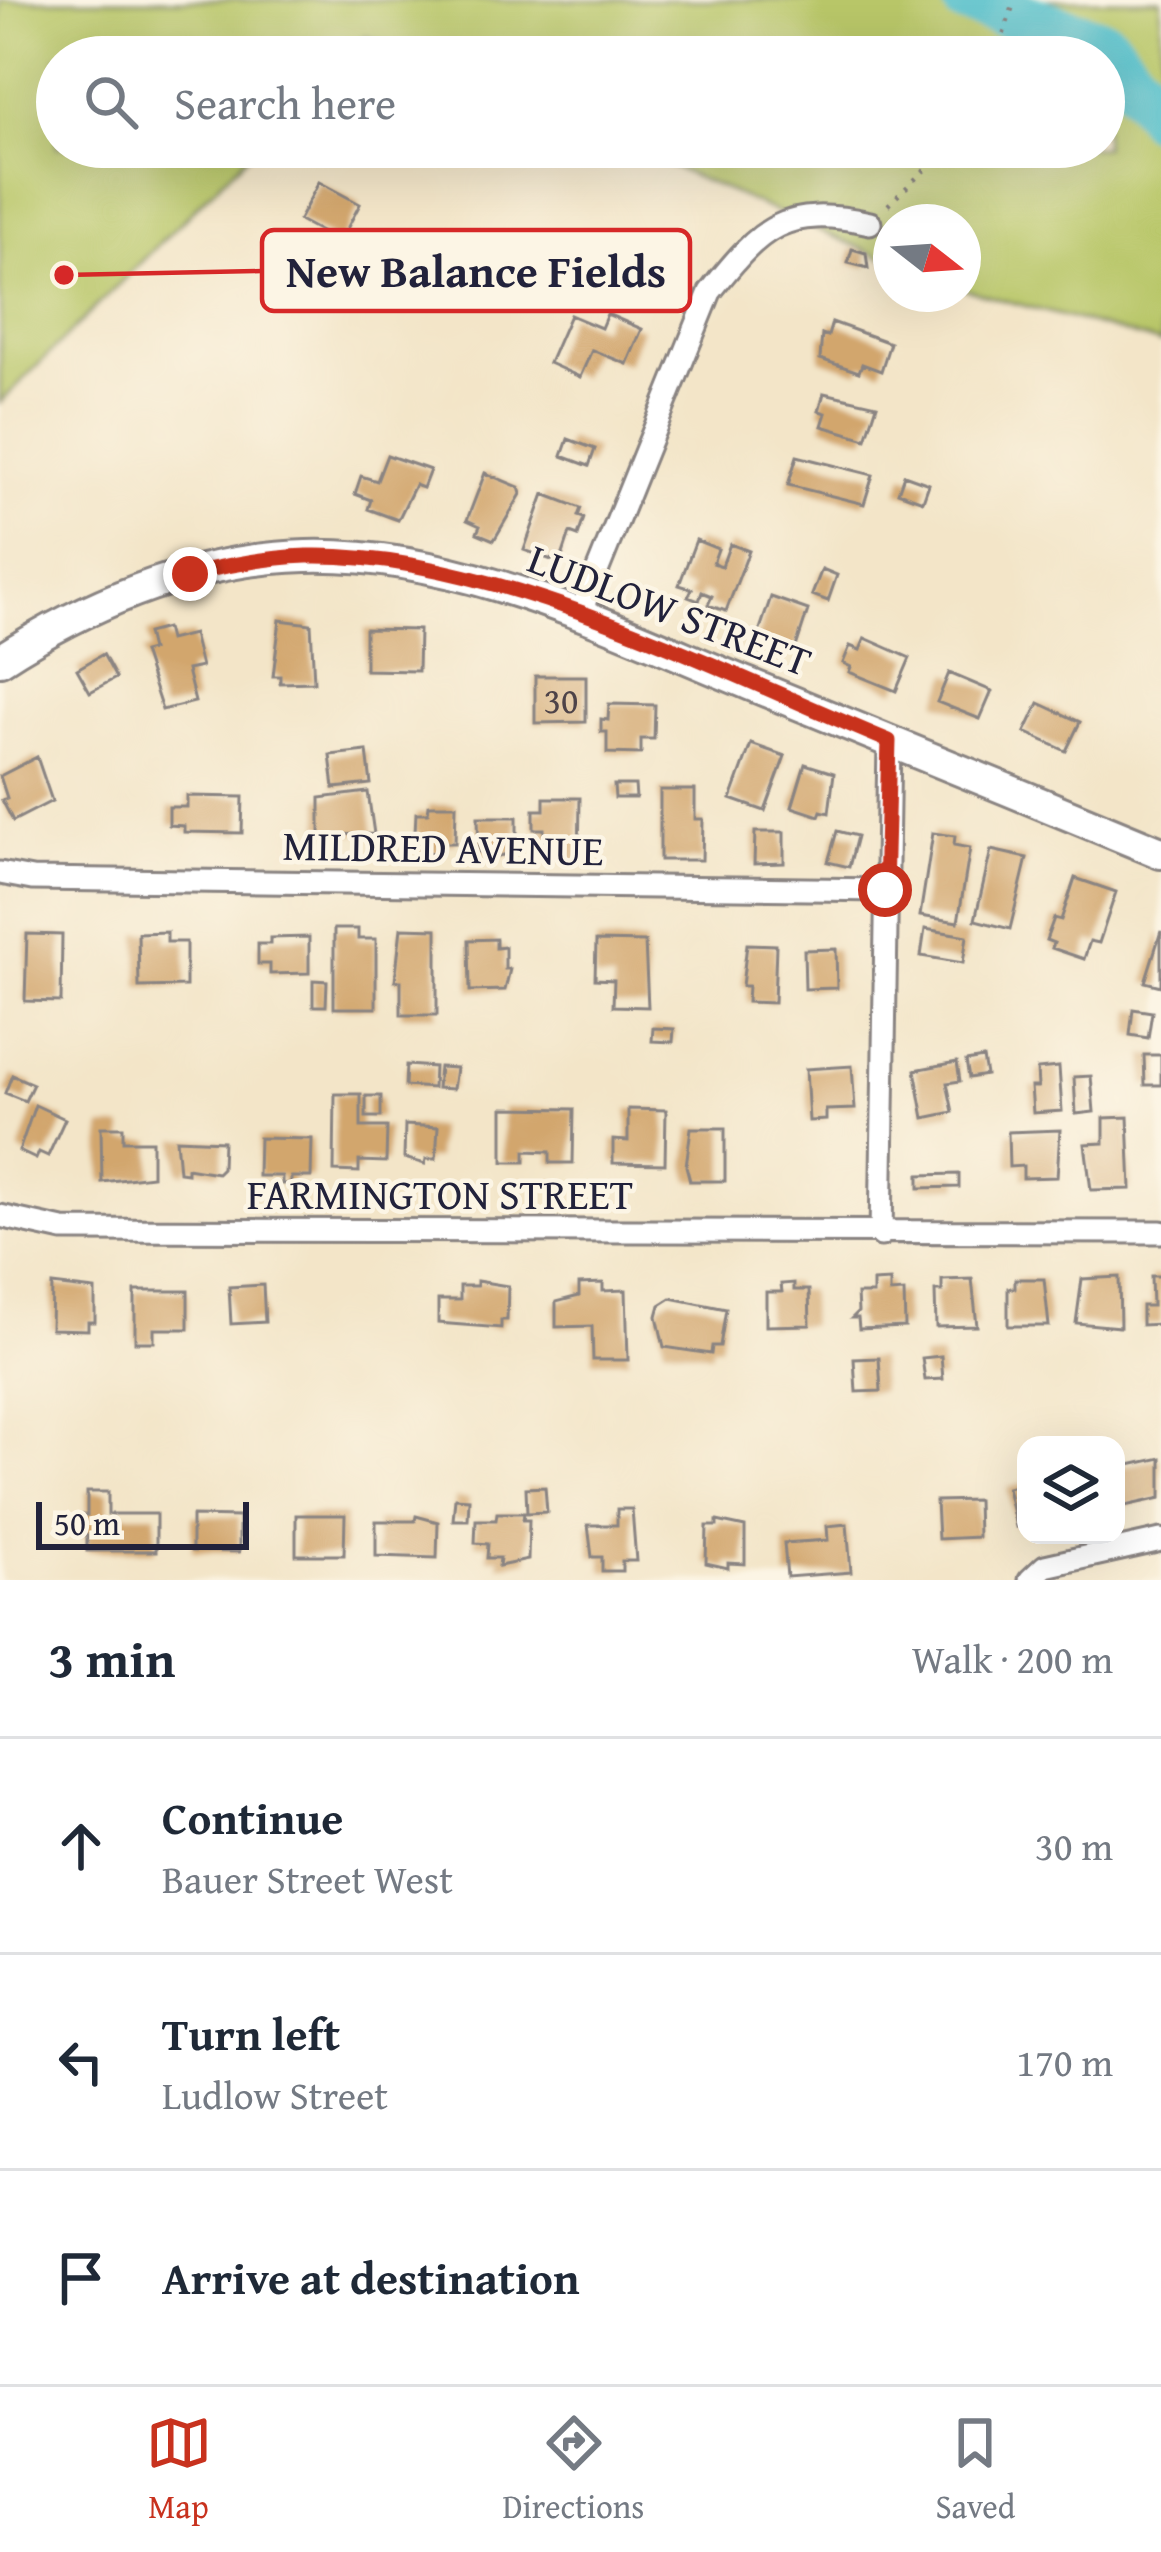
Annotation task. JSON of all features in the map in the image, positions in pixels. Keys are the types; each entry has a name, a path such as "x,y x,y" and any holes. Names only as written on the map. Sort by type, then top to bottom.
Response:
{"street":[{"path":"579,616 710,292 738,256 779,223 823,213 870,223"},
{"name":"LUDLOW STREET","path":"0,660 85,611 134,591 248,561 306,556 416,566 487,583 579,616 1161,853"},
{"path":"881,1235 889,741"},
{"name":"MILDRED AVENUE","path":"0,873 32,879 444,888 885,890"},
{"name":"FARMINGTON STREET","path":"0,1216 63,1230 1161,1232"},
{"path":"1030,1580 1045,1566 1161,1540"}],"path":[{"path":"1003,36 1015,0"},
{"path":"870,223 928,168"}],"green space":[{"path":"0,0 1161,0 1161,343 981,294 981,204 873,204 873,253 674,168 1125,168 1125,36 36,36 36,168 235,168 0,403"}],"building":[{"path":"319,182 360,204 340,242 299,220"},
{"path":"852,249 866,253 868,268 848,263"},
{"path":"607,314 642,329 627,364 592,350 580,377 549,363 570,315 601,328"},
{"path":"832,322 890,343 881,371 862,364 859,372 820,359 822,334 828,336"},
{"path":"824,393 877,405 866,439 822,426 826,413 819,411"},
{"path":"568,439 595,449 589,466 562,456"},
{"path":"387,455 430,470 423,488 415,485 398,520 368,509 371,500 355,494 361,476 377,481"},
{"path":"797,456 873,475 864,504 788,485"},
{"path":"485,473 519,487 521,494 494,540 477,533 480,526 467,520"},
{"path":"904,475 929,484 923,501 898,492"},
{"path":"544,494 581,508 578,516 584,518 578,536 570,533 560,563 524,550"},
{"path":"696,540 718,549 713,563 722,566 730,544 749,551 726,611 708,605 712,596 702,592 699,601 688,597 692,589 679,585"},
{"path":"822,569 837,575 828,601 812,595"},
{"path":"771,597 808,610 794,653 756,641"},
{"path":"280,620 311,624 314,682 280,683 280,676 273,676"},
{"path":"166,628 169,640 193,634 201,667 187,670 195,702 162,710 143,652 151,650 147,633"},
{"path":"365,629 419,630 418,671 365,670"},
{"path":"865,638 910,658 896,691 849,672 851,667 843,663 850,646 860,650"},
{"path":"103,654 116,678 90,692 77,669"},
{"path":"949,673 992,691 980,719 937,702"},
{"path":"535,676 586,676 586,722 535,723"},
{"path":"1039,703 1080,722 1066,751 1025,732"},
{"path":"609,704 655,705 654,739 641,739 641,754 607,753 607,732 601,732 601,719 608,720"},
{"path":"751,744 785,756 765,811 731,799"},
{"path":"367,751 371,784 334,788 330,755"},
{"path":"37,757 52,801 13,821 2,800 7,798 0,776"},
{"path":"805,764 834,773 829,813 821,811 819,816 792,807"},
{"path":"614,785 635,785 636,798 615,798"},
{"path":"660,790 695,790 695,819 703,819 702,860 660,860"},
{"path":"368,792 374,834 320,835 320,798"},
{"path":"187,796 243,797 242,833 184,832 184,826 169,825 169,807 187,807"},
{"path":"544,798 580,798 579,861 559,861 559,851 544,851 544,829 534,829 534,810 544,810"},
{"path":"429,805 456,805 455,843 439,843 439,853 420,852 421,833 415,833 416,813 428,813"},
{"path":"478,817 517,817 517,852 490,858 490,852 479,852"},
{"path":"837,831 857,836 849,867 828,862"},
{"path":"755,832 784,832 784,863 754,864"},
{"path":"933,833 955,836 954,845 970,848 958,922 920,916"},
{"path":"991,850 1027,858 1010,929 975,920"},
{"path":"1075,878 1116,892 1099,943 1090,941 1084,959 1052,948 1054,943 1046,940 1054,918 1061,920"},
{"path":"401,928 437,929 437,1015 401,1015 401,981 395,981"},
{"path":"334,929 358,929 358,939 376,939 376,1008 334,1008"},
{"path":"925,929 967,936 963,963 921,956"},
{"path":"1161,931 1161,986 1145,982"},
{"path":"167,932 167,942 186,942 186,986 139,987 138,933"},
{"path":"27,934 62,935 61,1002 25,1001"},
{"path":"309,937 309,973 270,974 270,964 258,964 258,944 270,944 270,938"},
{"path":"496,939 496,948 505,947 505,969 510,969 505,990 470,991 469,940"},
{"path":"596,941 645,942 648,1007 613,1006 614,980 595,979"},
{"path":"747,944 776,945 774,1003 747,1002 748,986 742,986"},
{"path":"836,949 837,988 805,989 804,950"},
{"path":"313,980 327,981 326,1006 313,1006"},
{"path":"1133,1009 1152,1012 1148,1038 1130,1035"},
{"path":"653,1028 674,1029 673,1042 652,1041"},
{"path":"1144,1055 1161,1055 1161,1085 1145,1085"},
{"path":"983,1058 986,1075 969,1078 966,1061"},
{"path":"957,1062 960,1081 947,1083 953,1112 924,1118 915,1070"},
{"path":"406,1065 434,1067 433,1088 405,1086"},
{"path":"852,1066 855,1109 826,1110 826,1120 809,1121 806,1069"},
{"path":"439,1067 456,1068 453,1089 437,1088"},
{"path":"1059,1067 1062,1111 1033,1113 1031,1087 1038,1087 1037,1069"},
{"path":"12,1075 33,1084 25,1101 5,1093"},
{"path":"1091,1076 1094,1112 1076,1114 1074,1077"},
{"path":"335,1094 361,1094 361,1127 387,1127 386,1162 359,1161 359,1172 334,1171"},
{"path":"366,1096 381,1096 381,1117 366,1117"},
{"path":"35,1105 65,1119 48,1156 39,1152 36,1159 19,1151"},
{"path":"503,1108 574,1109 573,1163 550,1163 550,1152 525,1151 525,1162 503,1162"},
{"path":"628,1109 666,1110 665,1164 613,1163 613,1140 628,1141"},
{"path":"1128,1117 1131,1189 1091,1190 1085,1144 1104,1143 1104,1118"},
{"path":"405,1125 438,1127 436,1159 426,1159 425,1164 404,1158"},
{"path":"101,1127 123,1127 123,1141 152,1141 152,1176 102,1182"},
{"path":"691,1128 725,1128 725,1181 690,1181 686,1166"},
{"path":"1060,1130 1057,1177 1023,1178 1023,1166 1009,1167 1008,1132"},
{"path":"259,1138 312,1139 311,1177 291,1177 291,1184 282,1184 282,1176 258,1176"},
{"path":"176,1139 223,1141 222,1168 217,1173 187,1168 187,1173 179,1172"},
{"path":"959,1174 959,1187 919,1188 919,1175"},
{"path":"1151,1276 1161,1276 1161,1324 1142,1325 1142,1306 1152,1306"},
{"path":"1119,1277 1120,1327 1076,1323 1082,1279"},
{"path":"972,1279 977,1326 936,1327 935,1291 942,1291 942,1280"},
{"path":"1015,1279 1044,1279 1049,1326 1008,1326 1008,1288 1015,1288"},
{"path":"477,1281 508,1286 507,1320 501,1320 501,1328 438,1323 438,1300 460,1300 460,1286 477,1286"},
{"path":"890,1281 890,1293 904,1292 905,1327 859,1329 858,1318 852,1318 858,1312 857,1294 873,1294 873,1282"},
{"path":"603,1283 603,1291 626,1290 628,1360 593,1360 592,1326 556,1327 556,1302 579,1296 579,1284"},
{"path":"794,1283 794,1290 809,1290 810,1325 766,1326 766,1292 782,1292 781,1284"},
{"path":"52,1285 95,1290 95,1322 88,1322 88,1330 51,1329"},
{"path":"263,1285 265,1322 231,1324 229,1287"},
{"path":"135,1291 188,1291 188,1329 154,1329 154,1342 135,1342"},
{"path":"671,1298 726,1309 720,1346 712,1346 711,1354 664,1347 657,1316 660,1305"},
{"path":"941,1356 943,1379 925,1380 922,1358"},
{"path":"879,1358 881,1391 856,1392 854,1359"},
{"path":"1161,1458 1161,1498 1125,1506 1125,1466"},
{"path":"1017,1485 1016,1527 1007,1488"},
{"path":"545,1487 547,1512 527,1513 526,1488"},
{"path":"87,1492 108,1492 108,1514 156,1514 156,1551 87,1551 87,1535 78,1535 77,1515 87,1515"},
{"path":"455,1498 469,1499 468,1520 453,1520"},
{"path":"977,1500 978,1537 938,1539 936,1501"},
{"path":"617,1509 632,1509 636,1561 622,1561 622,1571 602,1571 602,1557 592,1557 588,1525 617,1525"},
{"path":"497,1513 524,1513 523,1520 529,1520 528,1560 499,1566 500,1558 487,1558 488,1544 475,1543 476,1520 496,1520"},
{"path":"296,1515 345,1515 344,1555 296,1555"},
{"path":"192,1516 239,1517 239,1552 192,1551"},
{"path":"416,1516 438,1522 437,1558 376,1556 376,1521 415,1521"},
{"path":"717,1521 745,1527 745,1564 728,1563 728,1568 706,1563 707,1526 717,1526"},
{"path":"847,1524 851,1572 787,1577 784,1543 828,1540 827,1526"}],"waterway":[{"path":"967,0 1077,36"},
{"path":"1125,70 1161,116"}],"place":[{"name":"New Balance Fields","path":"64,275"}],"route":[{"path":"190,574 248,561 306,556 361,558 471,578 615,629 889,741 885,890"}]}
